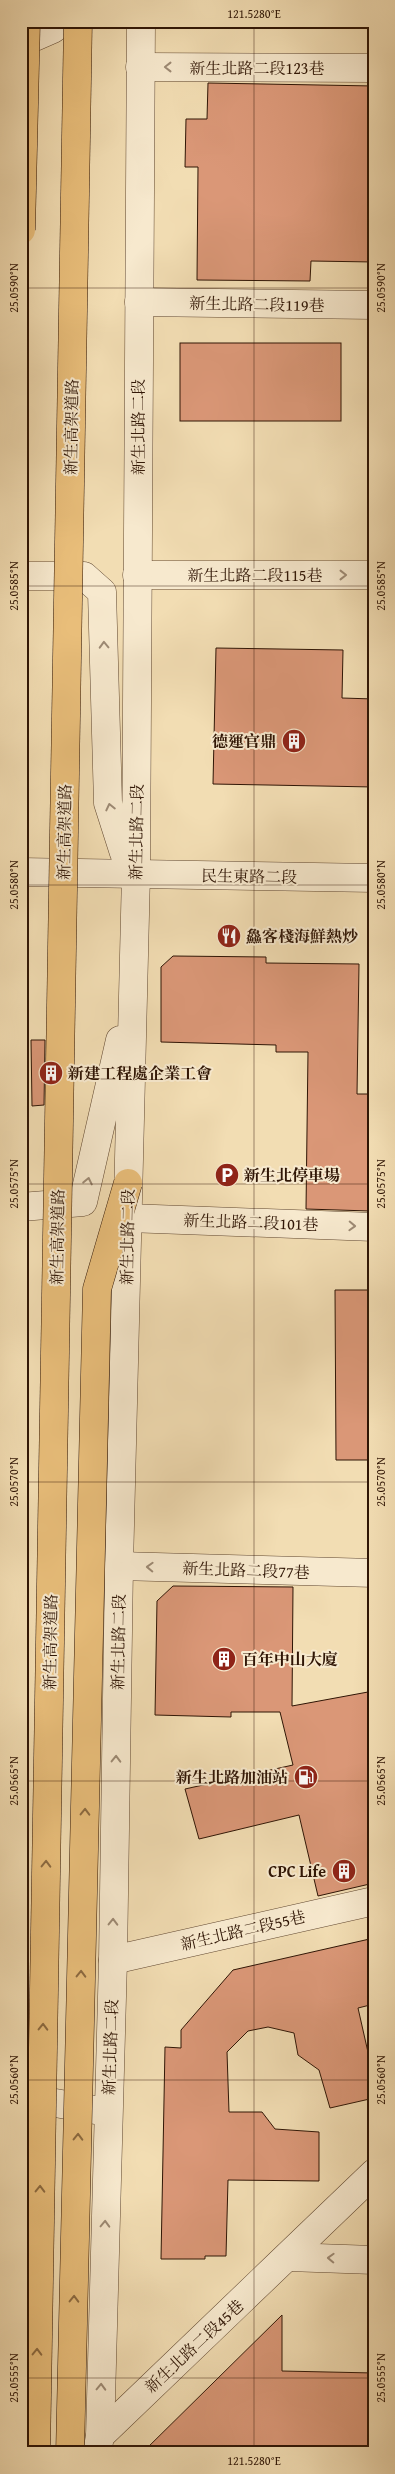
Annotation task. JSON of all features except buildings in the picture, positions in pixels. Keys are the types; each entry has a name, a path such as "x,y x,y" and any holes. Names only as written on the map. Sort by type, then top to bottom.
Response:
{"highway":[{"path":"21,230 26,21"},
{"name":"新生高架道路","path":"36,2453 66,25"},
{"path":"70,2453 98,1289 128,1182"}],"street":[{"name":"新生北路二段","path":"98,2444 113,1960 119,1566 128,1218 132,990 128,867 137,575 141,21"},
{"path":"21,43 66,25"},
{"name":"新生北路二段123巷","path":"140,67 374,68"},
{"name":"新生北路二段119巷","path":"139,302 374,305"},
{"name":"新生北路二段115巷","path":"137,575 374,575"},
{"path":"21,576 84,576 102,592 108,803 128,867"},
{"name":"民生東路二段","path":"21,872 128,867 374,878"},
{"path":"21,1207 83,1202 132,990"},
{"name":"新生北路二段101巷","path":"128,1218 374,1227"},
{"name":"新生北路二段77巷","path":"119,1566 374,1573"},
{"name":"新生北路二段55巷","path":"113,1960 374,1901"},
{"path":"21,2097 108,2112"},
{"name":"新生北路二段45巷","path":"98,2444 374,2173"},
{"path":"288,2257 374,2260"}],"place":[{"name":"德運官鼎","path":"294,741"},
{"name":"鱻客棧海鮮熱炒","path":"229,936"},
{"name":"新建工程處企業工會","path":"51,1073"},
{"name":"新生北停車場","path":"227,1175"},
{"name":"百年中山大廈","path":"224,1659"},
{"name":"新生北路加油站","path":"306,1777"},
{"name":"CPC Life","path":"344,1871"}]}
